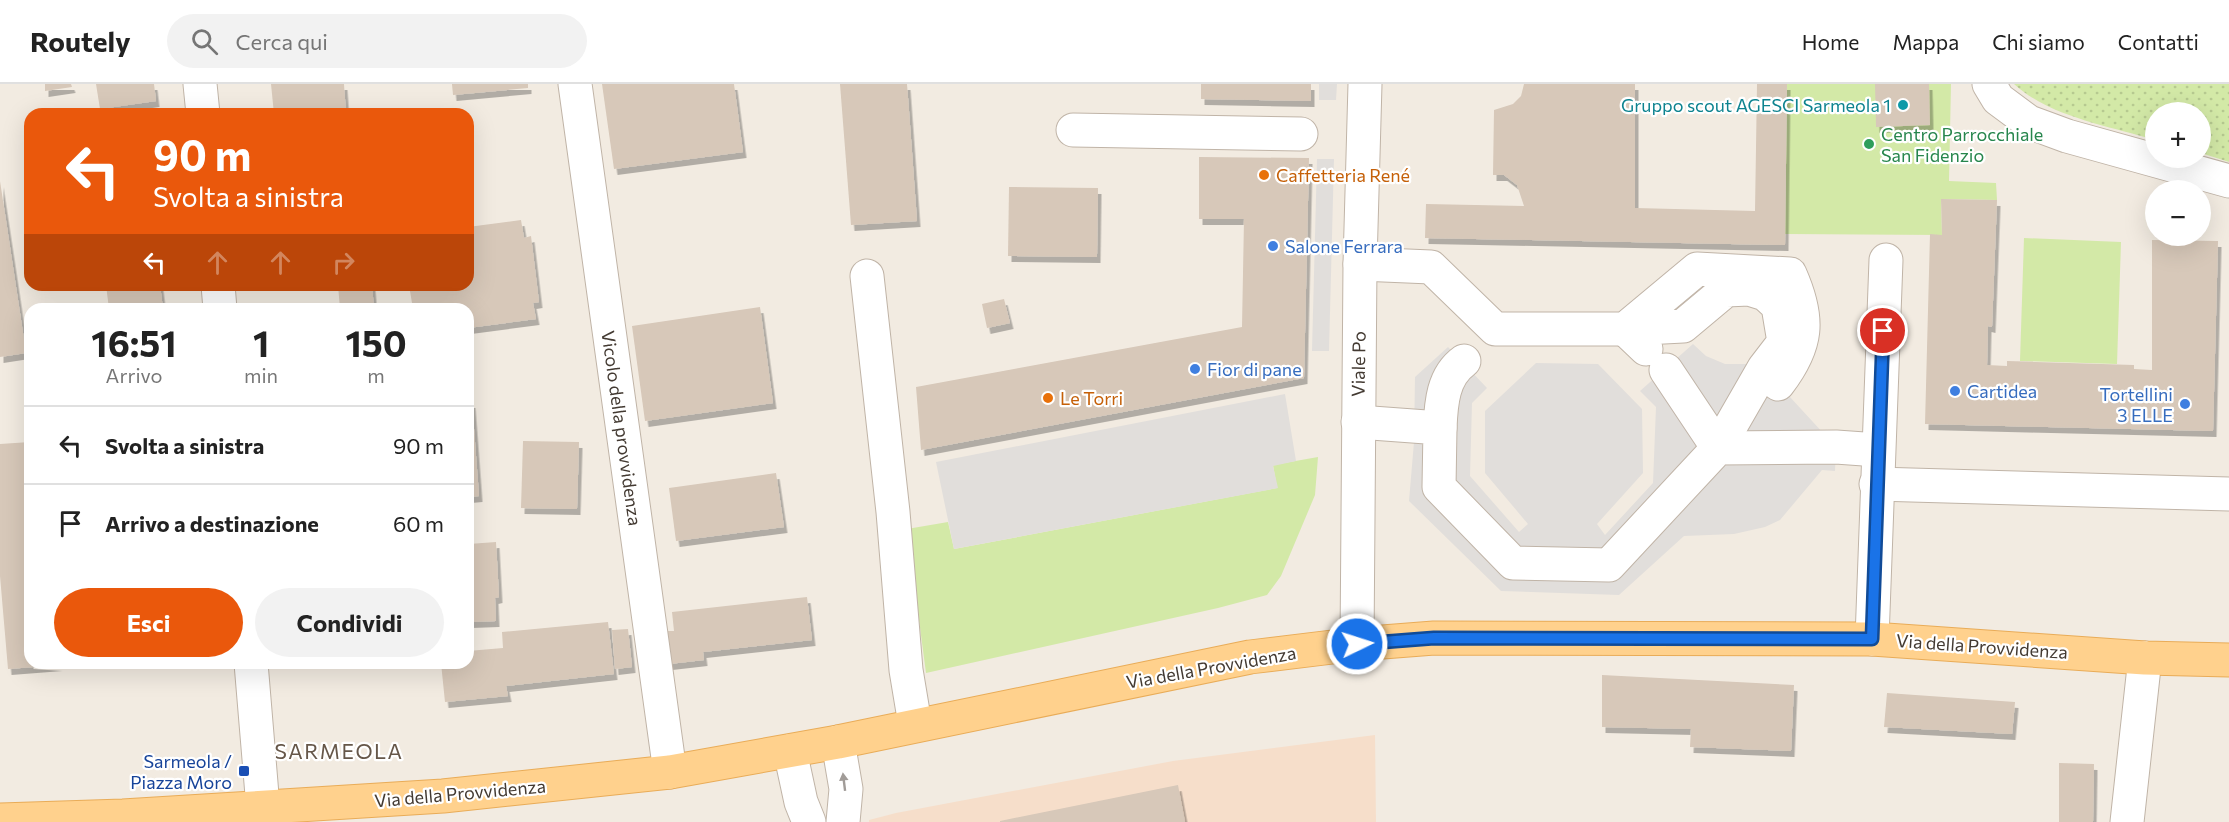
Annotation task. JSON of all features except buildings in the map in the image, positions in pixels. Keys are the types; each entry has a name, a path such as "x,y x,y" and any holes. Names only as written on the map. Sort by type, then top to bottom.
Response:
{"main road":[{"name":"Via della Provvidenza","path":"0,820 443,796 670,772 838,742 915,724 1250,657 1357,644 1434,638 1872,639 2145,658 2229,660"}],"street":[{"path":"200,84 202,108"},
{"name":"Vicolo della provvidenza","path":"575,84 670,772"},
{"name":"Viale Po","path":"1357,644 1360,264 1365,84"},
{"path":"1989,84 1998,99 2029,122 2067,136 2229,181"},
{"path":"1073,130 1301,134"},
{"path":"1872,639 1886,260"},
{"path":"1360,264 1431,267 1473,351"},
{"path":"1645,349 1697,269 1790,274 1799,295 1804,334 1795,362 1778,384"},
{"path":"867,276 893,512 906,670 915,724"},
{"path":"1749,289 1765,294 1778,306 1784,342 1764,368 1718,448 1609,565 1513,563 1439,487 1442,398 1473,351 1645,349 1683,326 1726,290 1749,289"},
{"path":"1645,349 1718,448"},
{"path":"1358,422 1440,428"},
{"path":"1718,448 1878,450"},
{"path":"1876,484 2228,493"},
{"path":"2127,822 2145,658"},
{"path":"252,669 263,807"},
{"path":"838,742 846,789 843,822"},
{"path":"790,751 801,802 809,822"}],"shaded area":[{"path":"1319,84 1337,84 1336,100 1319,100"},
{"path":"1317,159 1334,159 1329,351 1312,351"},
{"path":"1693,344 1706,356 1725,364 1749,364 1778,384 1836,447 1835,471 1822,470 1780,520 1765,527 1734,534 1684,536 1619,595 1501,591 1409,501 1414,442 1415,377 1448,347 1487,388 1472,403 1470,476 1519,532 1528,524 1485,473 1485,411 1536,363 1598,364 1642,409 1643,473 1597,524 1605,535 1653,483 1656,407 1640,391"},
{"path":"1285,394 1296,461 1273,466 1278,488 954,549 936,462"},
{"path":"1375,735 1376,822 869,822 869,820 896,813 1173,761"}],"green space":[{"name":"Centro Parrocchiale San Fidenzio","path":"1787,84 1951,84 1949,181 1996,183 1997,200 1941,199 1942,235 1785,234"},
{"path":"2014,84 2229,84 2229,162 2211,156 2211,102 2145,102 2145,137 2062,113"},
{"path":"2024,238 2121,242 2117,364 2020,361"},
{"path":"1318,457 1315,495 1281,576 1267,595 926,673 907,529 948,522 954,549 1277,488 1273,465"}],"place":[{"name":"Gruppo scout AGESCI Sarmeola 1","path":"1903,105"},
{"name":"Centro Parrocchiale San Fidenzio","path":"1869,144"},
{"name":"Caffetteria René","path":"1264,175"},
{"name":"Salone Ferrara","path":"1273,246"},
{"name":"Fior di pane","path":"1195,369"},
{"name":"Cartidea","path":"1955,391"},
{"name":"Le Torri","path":"1048,398"},
{"name":"Tortellini 3 ELLE","path":"2185,404"},
{"name":"Sarmeola / Piazza Moro","path":"244,771"}],"district":[{"name":"SARMEOLA","path":"339,750"}],"route":[{"path":"1357,644 1434,638 1872,639 1874,526 1883,331"}]}
